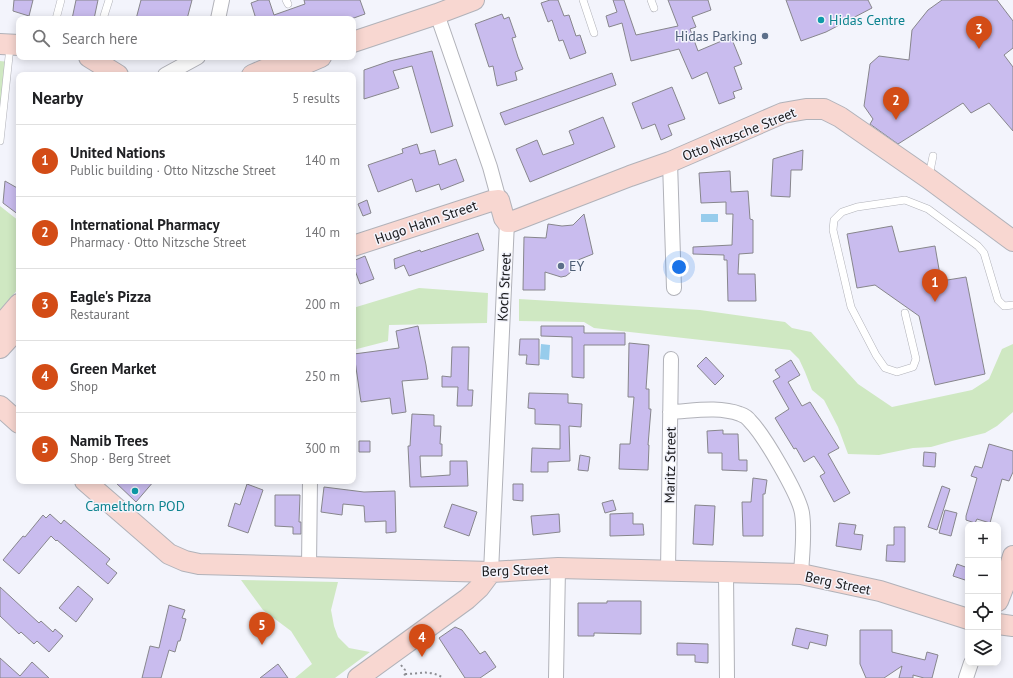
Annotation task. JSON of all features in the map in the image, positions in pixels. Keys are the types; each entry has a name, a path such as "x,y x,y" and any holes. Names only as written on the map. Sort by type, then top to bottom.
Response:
{"street":[{"path":"219,16 222,0"},
{"path":"356,41 474,0"},
{"name":"Koch Street","path":"437,14 490,167 504,218 507,222 491,572"},
{"path":"96,60 114,72"},
{"path":"170,72 192,60"},
{"path":"258,72 285,60"},
{"path":"286,72 314,60"},
{"name":"Otto Nitzsche Street","path":"507,222 511,222 670,162 782,109 806,109 824,110 840,117 1004,230 1013,241"},
{"path":"670,162 674,288"},
{"name":"Hugo Hahn Street","path":"356,245 481,203 499,200"},
{"path":"0,326 16,307"},
{"path":"0,348 16,330"},
{"name":"Maritz Street","path":"668,571 671,359"},
{"path":"0,406 16,420"},
{"path":"670,412 720,410 742,415 750,420 770,450 800,503 803,540 801,574"},
{"name":"Berg Street","path":"88,484 169,554 185,561 199,564 491,572 558,568 801,574 880,591 965,618"},
{"path":"309,566 310,484"},
{"path":"1001,594 1013,556"},
{"path":"556,678 558,568"},
{"path":"358,678 467,599 479,588 491,572"},
{"path":"726,573 727,678"},
{"path":"1001,624 1013,626"},
{"path":"966,678 970,666"}],"lane":[{"path":"57,16 61,0"},
{"path":"104,16 109,0"},
{"path":"583,0 594,33"},
{"path":"651,0 654,8"},
{"path":"0,141 10,44"},
{"path":"928,178 933,156"},
{"path":"905,313 916,359 913,367 898,372 885,368 876,355 851,307 834,230 834,220 842,212 857,207 905,200 928,209 978,246 984,253 998,300 1004,306 1013,305"}],"path":[{"path":"403,678 405,674 432,672 444,678"}],"green space":[{"path":"0,61 9,62 0,141"},
{"path":"0,206 16,219 16,291 0,310"},
{"path":"419,288 488,293 487,323 389,325 388,341 356,349 356,307"},
{"path":"519,299 700,310 785,322 792,328 811,332 858,384 892,407 972,390 989,379 1002,349 1013,344 1013,412 997,426 985,433 931,447 913,448 879,455 848,454 838,427 824,400 812,390 799,359 790,350 594,328 584,322 519,321"},
{"path":"241,580 338,582 331,610 338,637 349,648 370,652 335,678 295,678 312,664 291,631 263,610"}],"water":[{"path":"701,214 718,214 718,222 701,222"},
{"path":"541,344 550,345 549,360 540,359"}],"building":[{"path":"14,0 33,0 29,16 13,11"},
{"path":"76,0 98,0 95,16 73,16"},
{"path":"141,0 192,0 188,16 137,16"},
{"path":"259,0 269,0 274,15 305,4 304,0 360,0 365,14 356,17 356,16 255,16 251,3"},
{"path":"550,0 558,0 564,16 569,15 576,36 580,35 586,53 570,59 563,40 559,41 552,20 548,22 541,3"},
{"path":"613,0 624,0 636,35 678,26 668,0 708,0 711,10 692,17 696,27 690,29 698,51 731,37 742,64 734,67 742,89 733,92 735,98 719,104 707,72 692,79 679,49 631,61 622,23 609,27 606,16 617,12"},
{"name":"Hidas Centre","path":"786,0 868,0 872,8 826,32 801,41"},
{"path":"942,0 997,0 1013,21 1013,48 1004,55 1013,67 1013,131 989,103 971,113 963,103 898,144 870,124 873,119 864,106 870,64 879,56 909,60 912,30 928,10"},
{"path":"502,14 504,19 509,17 516,37 512,38 523,69 515,72 517,80 497,86 493,66 489,67 475,24"},
{"path":"432,51 453,126 431,133 412,66 393,71 399,88 364,99 364,70 390,61"},
{"path":"612,73 616,85 505,125 500,113"},
{"path":"672,87 685,119 668,125 672,135 661,140 655,124 642,129 632,103"},
{"path":"603,117 615,147 530,182 516,149 537,140 543,155 574,144 569,131"},
{"path":"417,144 420,154 435,150 439,165 456,159 464,181 441,190 439,184 416,192 412,179 378,192 368,165 403,153 402,149"},
{"path":"803,150 802,170 791,170 790,197 771,196 773,159"},
{"path":"730,171 731,192 748,191 750,219 753,220 753,253 739,254 738,274 755,274 756,301 728,301 727,260 724,260 724,255 693,254 693,247 732,245 733,214 726,214 726,202 701,203 699,173"},
{"path":"5,181 16,187 16,213 3,203"},
{"path":"367,200 371,213 363,216 358,204"},
{"path":"584,214 593,254 573,262 571,272 566,276 561,277 545,272 545,290 523,290 524,237 546,238 548,224 562,226 573,225"},
{"path":"892,226 899,252 935,246 941,281 966,277 985,374 935,385 919,316 875,285 857,288 847,234"},
{"path":"478,233 484,250 409,276 404,265 395,269 394,259 420,250 421,252"},
{"path":"365,256 374,279 360,284 356,273 356,260"},
{"path":"418,326 428,379 402,381 406,412 392,414 390,398 361,402 356,368 356,354 399,348 396,331"},
{"path":"541,326 584,326 584,333 625,333 625,345 584,345 584,378 572,377 572,337 541,336"},
{"path":"520,339 539,339 539,365 526,364 527,355 519,355"},
{"path":"629,343 649,345 646,389 649,389 649,409 651,409 648,445 648,470 619,469 620,444 630,444 634,397 628,397"},
{"path":"452,347 469,347 468,390 473,390 472,406 457,406 458,387 442,387 442,376 451,377"},
{"path":"706,357 724,376 715,385 697,366"},
{"path":"791,360 800,375 788,382 802,406 810,402 839,448 828,454 850,493 834,502 820,476 825,473 814,456 804,462 775,418 789,409 773,381 780,377 775,370"},
{"path":"529,393 568,394 568,403 582,404 581,427 569,426 570,461 548,462 548,472 531,472 532,448 560,449 560,425 535,424 535,409 528,408"},
{"path":"412,414 434,415 434,426 441,426 440,444 442,444 442,456 420,456 421,477 450,475 450,461 467,461 468,486 410,487 408,446 410,446"},
{"path":"723,430 723,434 738,434 739,460 747,460 747,471 722,470 722,453 708,453 707,431"},
{"path":"359,441 370,441 370,452 359,452"},
{"path":"989,444 1013,451 1013,472 1009,481 1002,479 990,522 977,519 976,522 972,522 966,520 966,516 977,478 971,476 975,466 982,468"},
{"path":"924,452 936,453 935,467 923,466"},
{"path":"580,455 590,457 588,471 578,470"},
{"path":"753,478 767,480 765,494 763,494 763,536 743,536 742,502 751,502"},
{"name":"Camelthorn POD","path":"117,484 151,484 136,502"},
{"path":"247,484 263,490 248,533 228,526 235,503 240,505"},
{"path":"513,484 523,484 523,501 513,500"},
{"path":"942,486 950,489 937,530 928,527"},
{"path":"324,487 364,492 395,491 396,532 386,533 386,521 365,522 364,506 343,504 342,515 321,512"},
{"path":"275,495 300,495 299,522 301,522 301,534 293,534 293,527 275,526"},
{"path":"613,500 616,510 605,513 602,503"},
{"path":"452,504 477,512 469,536 444,527"},
{"path":"695,505 715,506 713,545 693,544"},
{"path":"945,510 957,513 951,536 939,533"},
{"path":"633,513 633,524 643,524 644,535 610,536 610,514"},
{"path":"50,514 61,524 64,520 110,559 106,564 117,573 108,584 51,536 19,574 3,560 43,515 46,518"},
{"path":"559,514 560,532 533,535 531,516"},
{"path":"839,523 856,525 854,534 863,535 861,550 836,546"},
{"path":"894,527 905,527 905,562 886,561 887,545 894,545"},
{"path":"957,564 965,567 965,580 953,576"},
{"path":"78,586 93,599 76,622 59,608"},
{"path":"0,587 39,623 41,621 53,632 55,629 63,636 49,652 37,641 34,644 21,632 19,634 0,616"},
{"path":"607,601 641,601 641,634 594,633 594,636 578,636 578,603 607,603"},
{"path":"169,605 185,610 182,618 186,619 180,641 178,641 175,652 169,650 161,678 142,678 150,646 159,648"},
{"path":"455,627 462,630 480,654 485,651 496,667 480,678 465,678 439,638"},
{"path":"796,628 828,635 826,646 810,642 808,649 792,645"},
{"path":"860,630 892,630 892,652 925,660 927,652 938,655 932,678 924,678 913,675 913,678 899,678 902,666 884,678 866,678 860,664"},
{"path":"677,643 708,644 708,663 695,662 695,655 677,655"},
{"path":"0,658 20,676 32,662 49,678 0,678"},
{"path":"278,664 288,678 260,678"}],"place":[{"name":"Hidas Centre","path":"821,20"},
{"name":"Hidas Parking","path":"765,36"},
{"name":"Eagle's Pizza","path":"979,49"},
{"name":"International Pharmacy","path":"896,120"},
{"name":"EY","path":"561,266"},
{"name":"United Nations","path":"935,302"},
{"name":"Camelthorn POD","path":"135,491"},
{"name":"Namib Trees","path":"262,645"},
{"name":"Green Market","path":"422,657"}]}
